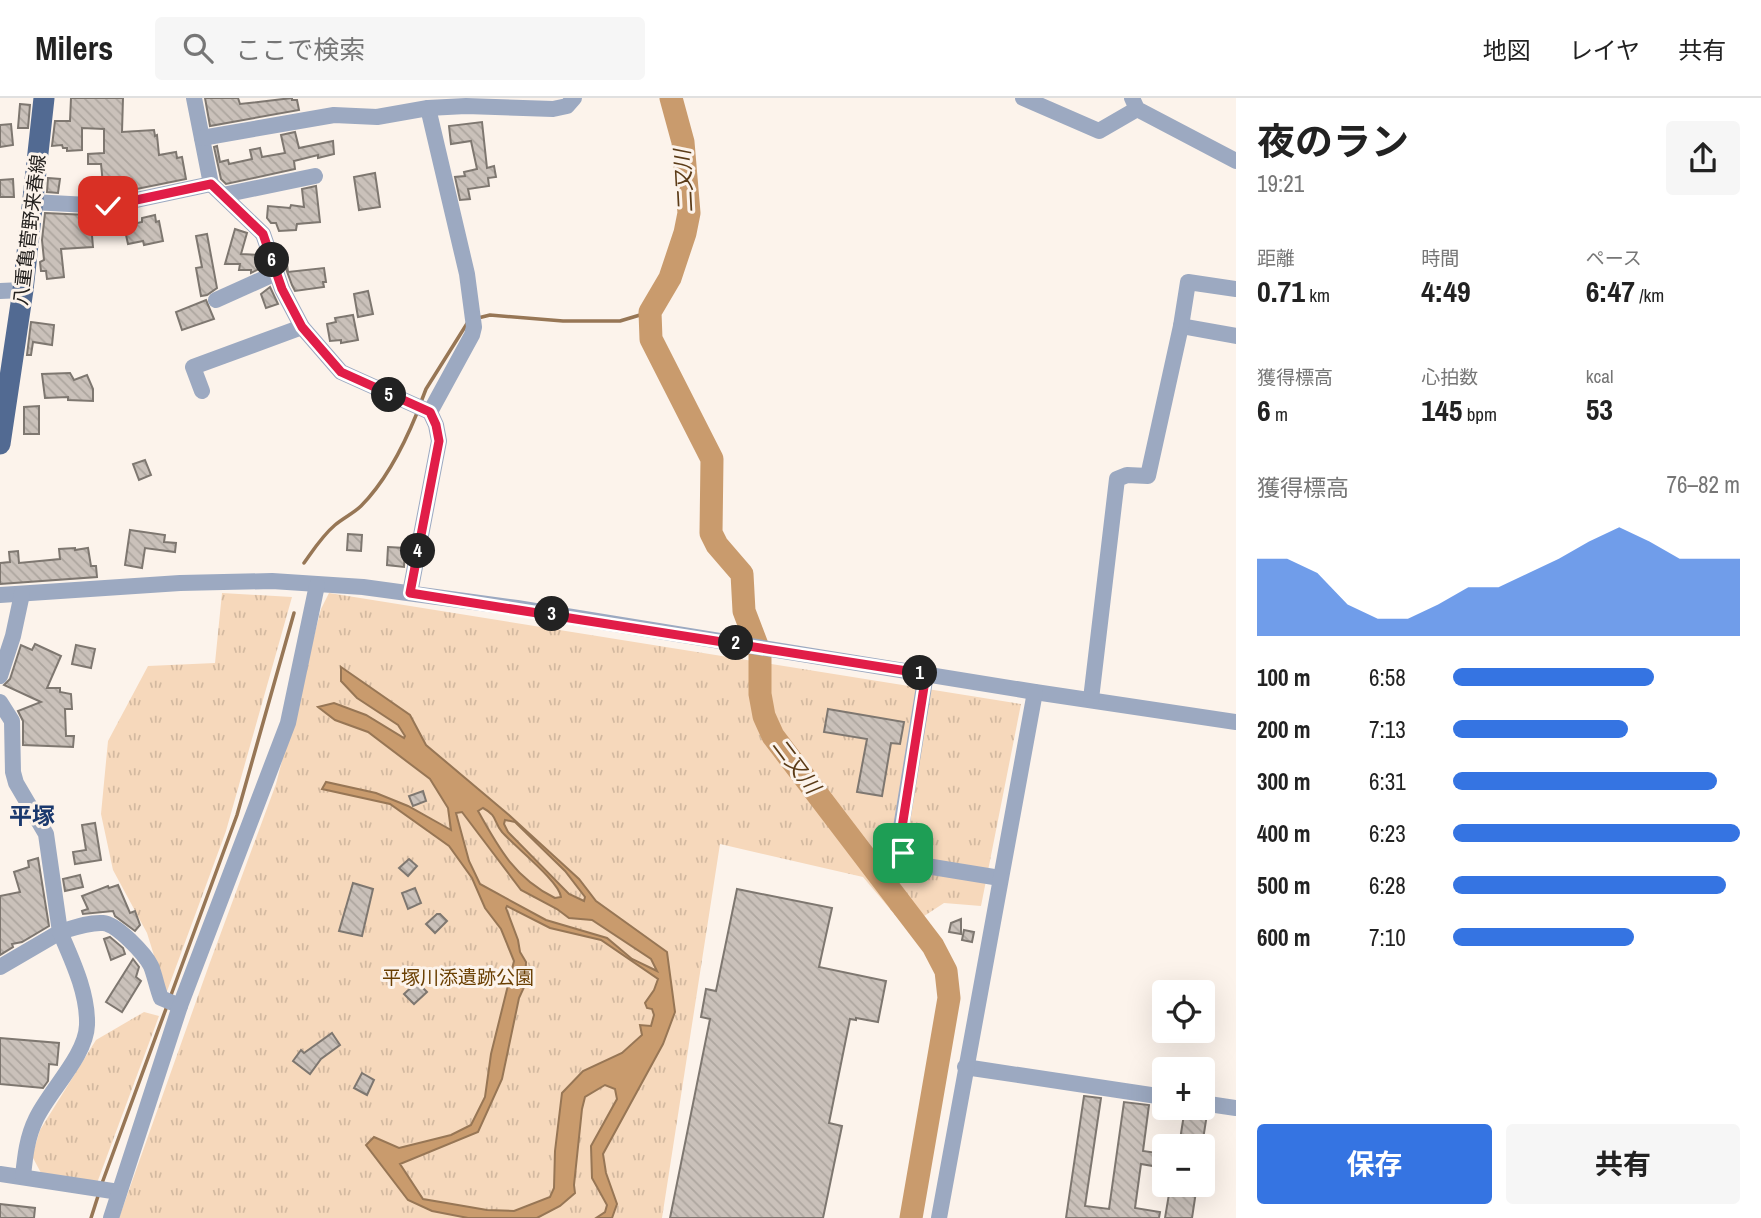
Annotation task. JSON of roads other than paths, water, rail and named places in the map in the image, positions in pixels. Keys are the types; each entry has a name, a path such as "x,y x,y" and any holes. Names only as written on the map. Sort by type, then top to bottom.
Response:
{"main road":[{"name":"八重亀菅野来春線","path":"0,444 23,290 44,98"}],"street":[{"path":"194,98 211,184 263,234 282,289 302,327 341,372 430,412 436,425 439,441 410,593"},
{"path":"337,98 341,115"},
{"path":"202,138 341,115 377,117 428,108 466,106 553,109 567,106 574,98"},
{"path":"1023,98 1099,131 1134,103 1236,161"},
{"path":"428,108 467,274 474,327 430,412"},
{"path":"223,195 315,176"},
{"path":"32,202 108,206 211,184"},
{"path":"216,300 276,273"},
{"path":"1091,699 1117,479 1127,475 1148,476 1188,282 1236,289"},
{"path":"0,291 23,290"},
{"path":"1181,326 1236,336"},
{"path":"202,391 193,367 302,327"},
{"path":"0,595 180,583 272,581 363,587 1236,722"},
{"path":"111,1218 112,1191 288,723 317,585"},
{"path":"0,676 13,636 22,594"},
{"path":"926,674 901,834 903,853 914,864 1000,878"},
{"path":"939,1218 1035,692"},
{"path":"0,702 12,721 13,772 16,783 46,834 60,932 85,1001 87,1027 73,1064 35,1120 26,1146 23,1177"},
{"path":"0,967 60,932 86,925 111,925 138,949 151,966 161,998 180,1006"},
{"path":"965,1067 1152,1095"},
{"path":"1215,1105 1236,1108"},
{"path":"0,1174 112,1191"}],"waterway":[{"name":"二又川","path":"671,98 683,142 689,213 670,278 650,312 651,339 712,459 711,533 717,545 742,574 744,611 760,653 760,694 764,716 773,736 933,946 946,971 949,998 911,1218"},
{"path":"478,318 490,315 563,321 620,321 650,312"},
{"path":"421,402 426,389 468,322"},
{"path":"304,563 326,534 361,506 378,485 400,450 417,413"},
{"path":"171,995 237,815 294,613"},
{"path":"101,1186 167,1006"},
{"path":"91,1218 99,1193"}],"district":[{"name":"平塚","path":"32,816"}],"park label":[{"name":"平塚川添遺跡公園","path":"458,977"}]}
